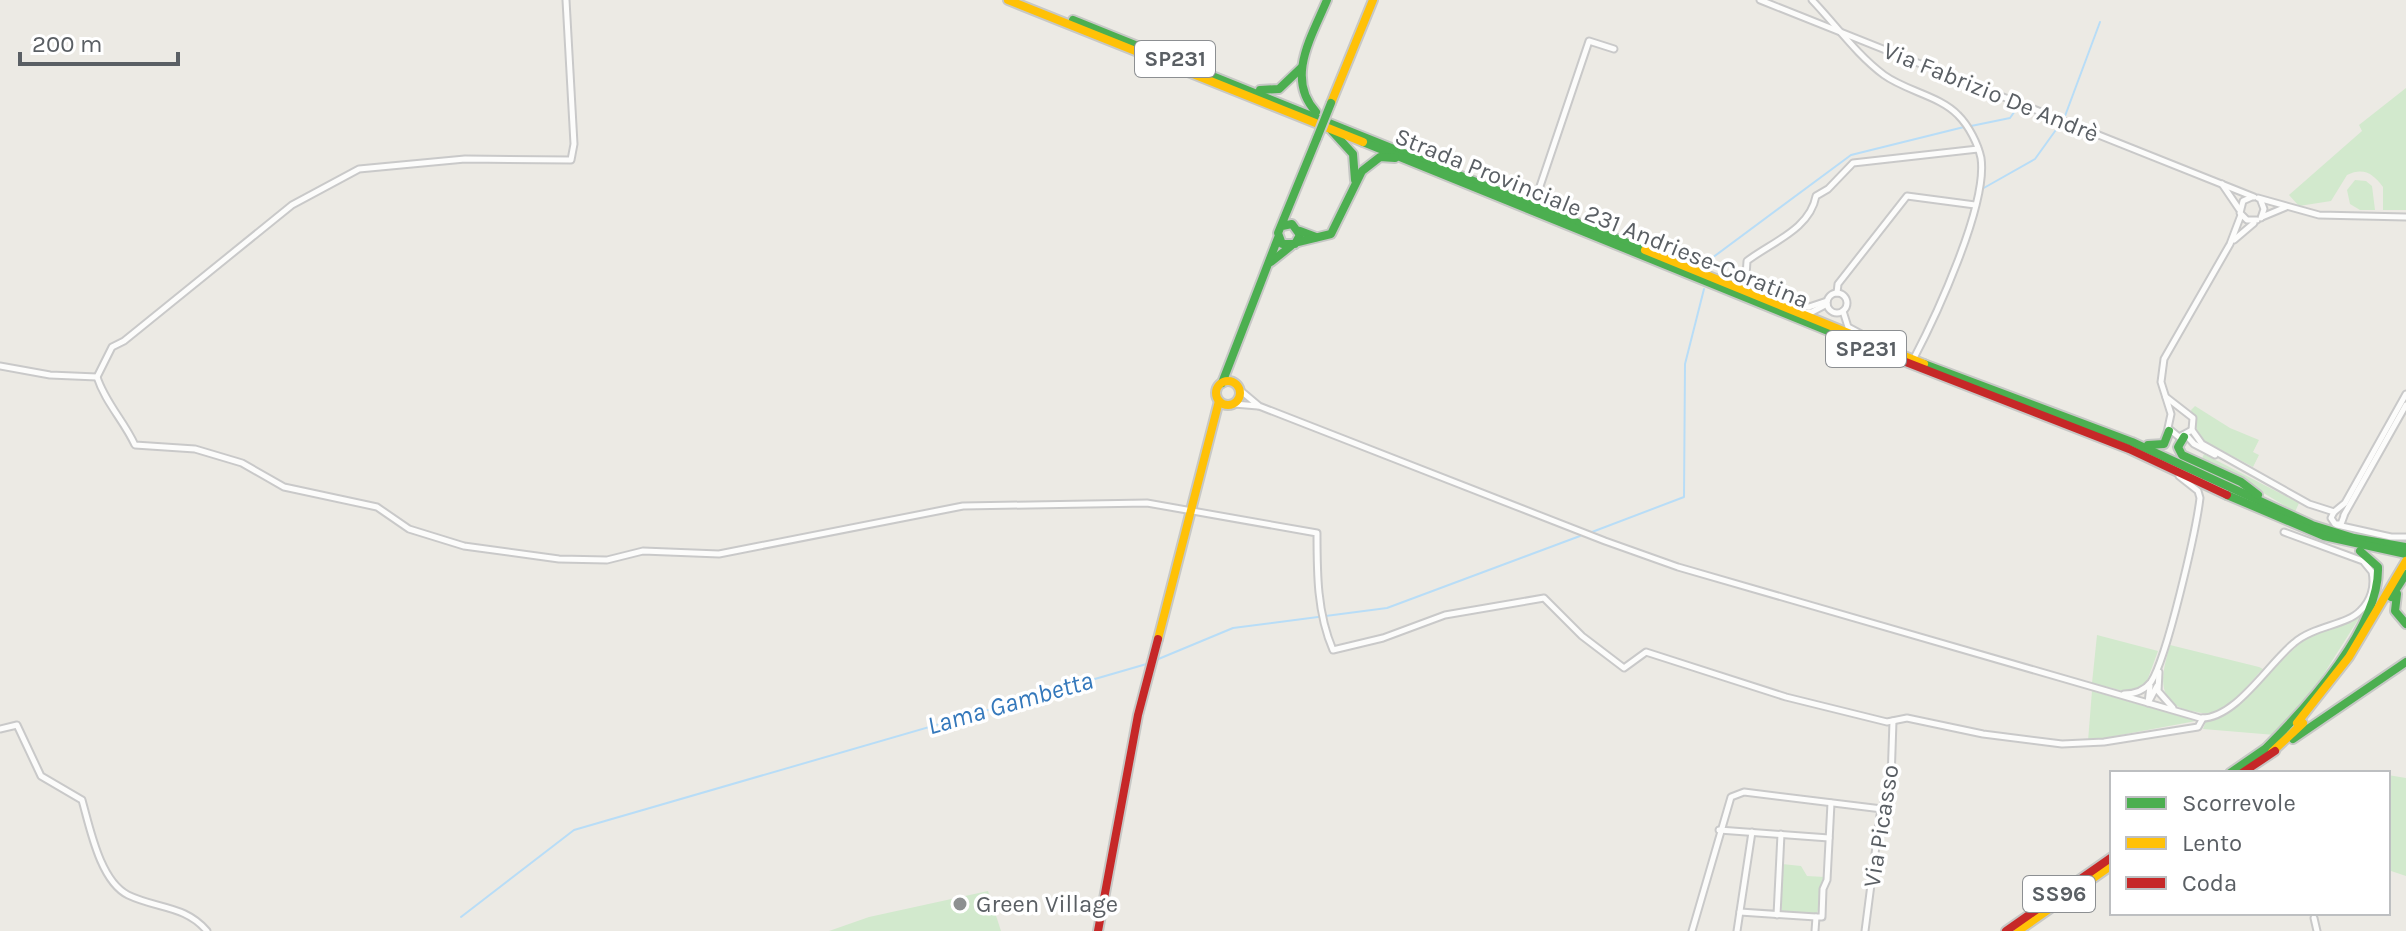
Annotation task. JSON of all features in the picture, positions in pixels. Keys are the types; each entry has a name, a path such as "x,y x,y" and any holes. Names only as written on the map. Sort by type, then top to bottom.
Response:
{"main road":[{"name":"Strada Provinciale 231 Andriese-Coratina","path":"1010,0 1246,87 1422,165 1867,350 2155,459 2310,531 2360,547 2406,554"},
{"name":"Strada Provinciale 231 Andriese-Coratina","path":"1010,0 1534,204 1887,350 2132,442 2340,534 2406,547"},
{"path":"1327,0 1301,67 1299,85 1303,97 1315,112 1332,125 1353,154 1355,184"},
{"path":"1364,16 1367,0"},
{"path":"1098,931 1138,715 1214,423 1219,401 1216,394 1364,16 1373,0"},
{"path":"1246,87 1267,92 1279,89 1301,67"},
{"path":"1278,238 1285,245 1295,244 1321,238 1338,227 1362,171 1380,157 1422,165"},
{"path":"1267,267 1295,244 1298,228 1295,197"},
{"path":"1282,226 1298,228 1321,238"},
{"path":"1214,423 1232,404 1238,388 1231,359"},
{"path":"1222,383 1238,388"},
{"path":"1219,401 1232,404"},
{"path":"2132,442 2161,446 2169,431"},
{"path":"2186,436 2178,447 2182,455 2241,482 2278,509"},
{"name":"SP231","path":"2270,750 2334,668 2381,586 2380,571 2368,555 2310,531"},
{"path":"2244,771 2328,695 2405,569"},
{"path":"2405,569 2394,605 2397,616 2406,624"},
{"path":"2233,771 2406,665"},
{"name":"SS96","path":"2006,931 2110,858"},
{"name":"SS96","path":"2018,931 2110,866"}],"street":[{"path":"566,0 574,144 571,160 465,159 359,169 292,205 124,341 112,347 97,377 102,392 123,420 135,445 195,449 242,463 284,487 377,507 409,529 464,546 559,559 607,560 643,551 719,554 963,506 1147,503 1317,533 1324,630 1333,650 1383,638 1445,615 1544,598 1582,636 1624,668 1646,652 1786,697 1893,721 1907,718 1983,734 2083,744 2198,727 2203,718"},
{"name":"Via Fabrizio De Andrè","path":"1760,0 2256,198 2319,215 2406,216"},
{"path":"1812,0 1844,33 1859,55 1883,74 1907,90 1951,108 1967,127 1978,149 1981,161 1975,205 1939,311 1913,360"},
{"path":"1534,204 1589,41 1614,49"},
{"path":"1827,303 1804,307 1769,293 1746,276 1747,261 1803,223 1814,208 1816,196 1828,189 1853,163 1978,149"},
{"path":"2222,183 2247,220 2259,219"},
{"path":"1781,307 1812,312 1827,303 1837,293 1838,284 1907,196 1975,205"},
{"path":"2171,414 2163,393 2161,373 2166,354 2230,244 2243,201 2256,198 2264,209 2259,219"},
{"path":"2230,244 2259,219 2287,207"},
{"path":"1837,293 1844,295 1848,302 1843,311 1848,327 1877,341 1887,350"},
{"path":"1827,303 1833,312 1843,311"},
{"path":"0,366 50,375 97,377"},
{"path":"1238,388 1259,406"},
{"path":"2163,393 2193,418 2192,430 2186,436"},
{"path":"2334,522 2336,512 2406,394"},
{"path":"1232,404 1259,406 1678,567 2203,718 2228,709 2300,637 2357,614 2371,593 2372,572 2363,561 2284,532"},
{"path":"2334,522 2344,516 2405,407"},
{"path":"2181,411 2171,414 2167,422 2169,431 2186,436 2199,448 2228,460"},
{"path":"2192,430 2202,444 2309,504 2334,522 2357,530 2406,537"},
{"path":"2155,459 2198,491 2198,513"},
{"path":"2148,703 2206,491 2229,493"},
{"path":"2309,504 2344,516 2357,530"},
{"path":"2115,694 2137,692 2154,682"},
{"path":"2154,682 2166,703 2184,713"},
{"name":"Via Picasso","path":"1865,931 1882,809 1891,780 1893,721"},
{"path":"0,729 17,725 41,776 82,800 97,855 125,894 195,916 207,931"},
{"path":"1692,931 1731,797 1744,792 1882,809"},
{"path":"1740,912 1822,917 1831,803"},
{"path":"1719,830 1829,838"},
{"path":"1737,931 1752,832"},
{"path":"1777,915 1781,834"},
{"path":"1815,931 1816,917"},
{"path":"2314,918 2317,931"}],"green space":[{"path":"2406,88 2406,210 2383,210 2383,187 2363,172 2347,175 2331,201 2299,206 2289,195 2362,131 2359,125"},
{"path":"2355,180 2366,181 2372,186 2375,210 2360,210 2350,204 2347,190"},
{"path":"2195,406 2230,428 2259,440 2253,452 2259,455 2253,467 2200,439 2191,410"},
{"path":"2204,454 2299,503 2295,512 2242,480 2201,461"},
{"path":"2363,612 2313,691 2275,735 2203,729 2206,721 2228,714 2304,639"},
{"path":"2097,635 2158,651 2146,684 2127,692 2092,683"},
{"path":"2170,645 2263,669 2219,712 2191,711 2179,707 2166,694 2163,676"},
{"path":"2092,691 2196,721 2088,741"},
{"path":"2390,775 2406,778 2406,876 2390,871"},
{"path":"1782,864 1801,866 1807,876 1825,877 1817,914 1782,911"},
{"name":"Green Village","path":"988,891 1001,931 829,931 869,917"}],"waterway":[{"path":"2065,116 2100,22"},
{"name":"Lama Gambetta","path":"1971,126 2010,118 2017,108"},
{"name":"Lama Gambetta","path":"1709,271 1712,258 1851,155 1964,127"},
{"path":"1982,189 2035,159 2058,127"},
{"name":"Lama Gambetta","path":"1592,532 1684,497 1685,364 1704,289"},
{"name":"Lama Gambetta","path":"1156,660 1233,628 1387,608 1580,536"},
{"name":"Lama Gambetta","path":"461,917 574,830 1150,663"}],"traffic: fast":[{"path":"1316,112 1307,99 1302,71 1309,42 1327,0"},
{"path":"1073,20 1645,250"},
{"path":"1260,90 1279,89 1301,68"},
{"path":"1317,138 1331,103"},
{"path":"1332,131 1353,154 1355,180"},
{"path":"1282,226 1292,224 1300,235 1295,244 1282,244 1278,233 1317,138"},
{"path":"1363,142 1875,350"},
{"path":"1298,242 1331,234 1362,171 1380,157 1395,158"},
{"path":"1300,231 1316,237"},
{"path":"1222,383 1278,238"},
{"path":"1271,262 1291,246"},
{"path":"1924,364 2132,442 2312,525 2354,538 2406,547"},
{"path":"2148,445 2164,444 2169,431"},
{"path":"2184,437 2178,447 2182,455 2241,482 2258,495"},
{"path":"2227,495 2324,536 2406,554"},
{"path":"2267,747 2321,688 2355,640 2367,615 2378,567 2360,551"},
{"path":"2391,597 2406,574"},
{"path":"2397,594 2395,611 2406,624"},
{"path":"2293,739 2406,662"},
{"path":"2233,771 2272,744"}],"traffic: slow":[{"path":"1008,0 1363,142"},
{"path":"1331,103 1373,0"},
{"path":"1645,250 1924,364"},
{"path":"1228,381 1236,385 1240,393 1236,401 1228,405 1220,401 1216,393 1220,385 1228,381"},
{"path":"1158,639 1219,401"},
{"path":"2297,723 2349,657 2406,561"},
{"path":"2272,752 2303,723"},
{"path":"2018,931 2110,866"}],"traffic: jam":[{"path":"1875,350 2129,449 2227,495"},
{"path":"1098,931 1138,715 1158,639"},
{"path":"2245,771 2275,751"},
{"path":"2006,931 2110,858"}],"place":[{"name":"Green Village","path":"960,904"}]}
